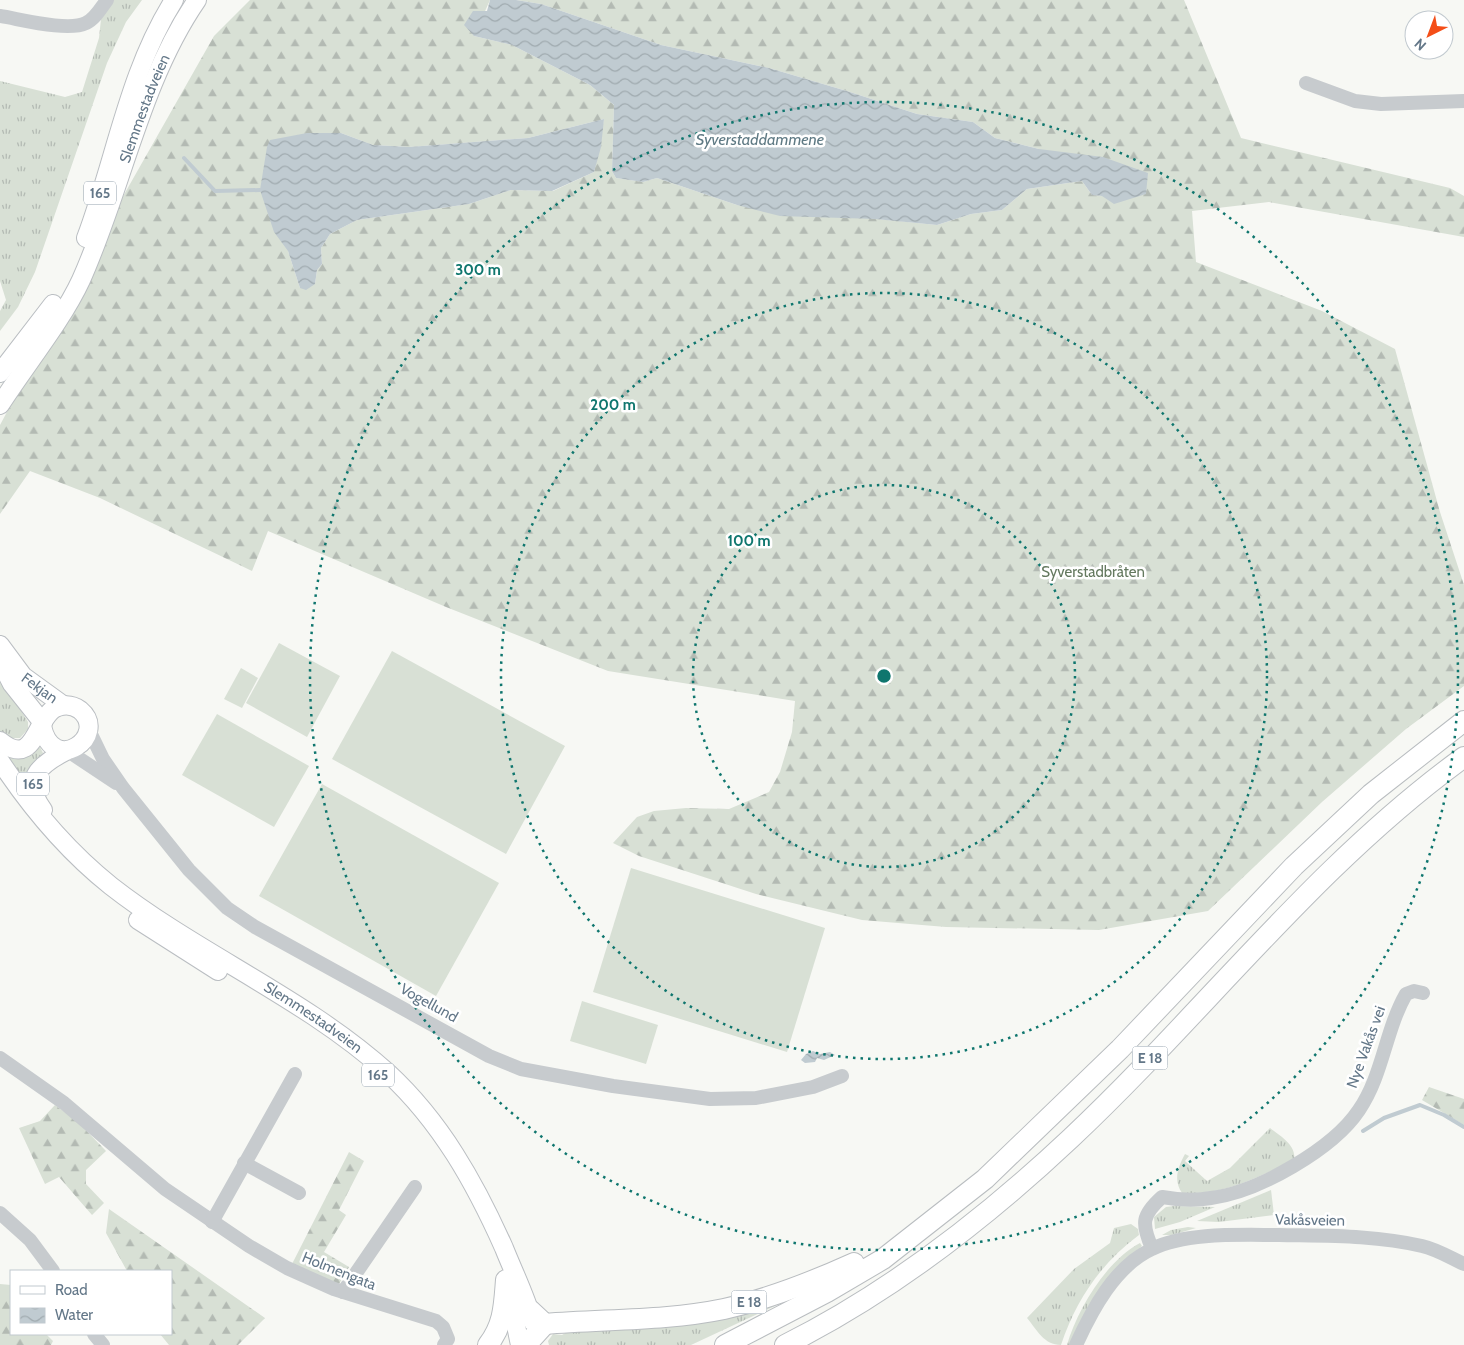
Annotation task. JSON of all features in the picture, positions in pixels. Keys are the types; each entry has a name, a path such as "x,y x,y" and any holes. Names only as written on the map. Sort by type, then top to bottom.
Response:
{"highway":[{"name":"E 18","path":"725,1345 826,1292 883,1259 952,1206 1017,1150 1120,1049 1294,866 1371,794 1464,721"},
{"name":"E 18","path":"785,1345 895,1280 1001,1201 1072,1138 1323,878 1391,815 1464,757"},
{"name":"E 18","path":"533,1338 725,1309 774,1296 861,1261 883,1259"},
{"path":"488,1345 502,1320 506,1280"},
{"path":"530,1310 533,1338"},
{"path":"496,1345 511,1345"}],"main road":[{"name":"Slemmestadveien","path":"0,373 48,311 77,261 88,232 135,80 154,35 174,0"},
{"name":"Slemmestadveien","path":"0,404 80,282 98,239 162,61 176,32 197,0"},
{"name":"Fekjan","path":"0,645 23,676 63,705"},
{"name":"Fekjan","path":"0,660 12,684 43,724"},
{"path":"0,740 10,747 25,747 35,739 47,714 54,708 63,705 74,706 81,711 86,718 88,728 85,739 78,747 67,751 53,747 45,738 43,724"},
{"name":"165","path":"50,829 32,786 42,764 67,751"},
{"name":"Slemmestadveien","path":"0,761 20,792 50,829 88,867 131,901 334,1031 395,1080 445,1138 471,1179 530,1310"},
{"name":"Slemmestadveien","path":"0,781 18,808 66,863 114,904 172,943 328,1038 365,1064 390,1086 424,1123 464,1182 487,1228 506,1280 533,1338"}],"street":[{"path":"0,16 70,27 85,24 95,16 106,0"},
{"path":"1306,83 1355,101 1381,104 1464,101"},
{"name":"Vogellund","path":"88,728 104,759 123,788 189,870 227,908 255,927 509,1065 613,1086 710,1099 756,1098 813,1087 842,1076"},
{"name":"Vogellund","path":"67,751 123,788"},
{"name":"Nye Vakås vei","path":"1152,1248 1144,1219 1148,1210 1162,1197 1183,1200 1213,1198 1254,1185 1301,1162 1331,1141 1359,1111 1376,1078 1396,1012 1406,994 1414,991 1423,993"},
{"name":"Holmengata","path":"0,1058 64,1103 165,1189 212,1222 286,1268 343,1292 436,1321 443,1327 448,1338 444,1345"},
{"path":"212,1222 295,1074"},
{"path":"244,1163 299,1193"},
{"path":"343,1292 415,1187"},
{"path":"0,1213 30,1240 52,1270"},
{"name":"Vakåsveien","path":"1152,1248 1196,1237 1345,1236 1382,1238 1424,1247 1464,1264"},
{"path":"1076,1345 1091,1312 1104,1291 1136,1260 1152,1248"},
{"path":"95,1335 103,1345"}],"green space":[{"path":"112,0 142,0 126,22 107,63 35,272 18,307 0,331 0,311 6,300 0,281 0,81 65,97 82,92 99,38 101,19"},
{"name":"Syverstadbråten","path":"250,0 490,0 474,36 512,45 590,85 614,105 612,171 616,178 643,182 657,178 737,205 937,225 971,214 1002,210 1027,189 1082,181 1039,149 995,138 973,122 917,114 769,68 661,45 541,4 516,0 1184,0 1241,138 1450,188 1464,196 1464,237 1269,202 1192,211 1196,262 1322,311 1395,349 1440,512 1464,585 1464,686 1406,729 1322,802 1208,911 1099,930 946,927 862,920 756,894 639,856 613,843 637,817 654,811 686,808 729,809 769,792 780,772 792,732 795,701 608,671 446,607 268,531 252,571 100,498 30,471 0,514 0,425 113,214 214,36","holes":["604,119 594,172 553,191 511,190 469,204 357,220 330,234 321,248 322,264 317,270 315,284 300,288 288,251 307,133 341,133 373,145 409,147 528,138","1082,181 1102,196 1092,195"]},
{"path":"279,643 340,676 307,737 246,703"},
{"path":"392,651 565,746 506,854 332,759"},
{"path":"241,668 258,678 242,708 224,699"},
{"path":"0,676 28,722 28,729 20,738 11,738 0,732"},
{"path":"217,714 309,766 274,827 182,775"},
{"path":"40,747 43,753 30,767 26,784 1,754 23,757"},
{"path":"322,784 499,883 436,996 259,896"},
{"path":"631,868 825,928 787,1052 593,992"},
{"path":"582,1001 658,1025 646,1064 570,1041"},
{"path":"1429,1087 1464,1099 1464,1125 1422,1100"},
{"path":"55,1105 78,1122 106,1151 86,1170 86,1184 104,1203 92,1215 59,1177 45,1184 19,1128 40,1121"},
{"path":"1270,1128 1290,1145 1293,1150 1294,1160 1253,1179 1227,1188 1198,1193 1182,1193 1177,1178 1180,1164 1185,1154 1189,1156 1185,1161 1207,1181 1230,1168"},
{"path":"349,1152 364,1161 339,1210 346,1215 324,1252 349,1267 339,1284 292,1264"},
{"path":"1271,1190 1274,1215 1219,1222 1197,1221"},
{"path":"1166,1207 1215,1207 1180,1222 1155,1229 1154,1217"},
{"path":"109,1209 265,1318 238,1345 169,1345 161,1335 172,1335 172,1270 126,1270 106,1233"},
{"path":"1131,1224 1138,1229 1139,1235 1113,1258 1091,1284 1074,1313 1061,1345 1045,1340 1027,1318 1074,1269 1110,1243 1114,1228"},
{"path":"1188,1227 1196,1228 1172,1235 1162,1235 1171,1230"},
{"path":"1140,1243 1142,1246 1119,1267 1099,1290 1084,1316 1071,1345 1067,1345 1078,1317 1094,1288 1116,1262"},
{"path":"0,1284 10,1285 10,1335 47,1335 53,1341 51,1345 0,1345"},
{"path":"775,1306 691,1345 549,1345 548,1341 553,1334 562,1335 567,1332"}],"water":[{"name":"Syverstaddammene","path":"490,0 516,0 541,4 661,45 769,68 917,114 973,122 995,138 1039,149 1103,157 1148,173 1146,194 1114,204 1102,196 1092,195 1082,181 1027,189 1002,210 971,214 937,225 875,219 780,216 737,205 657,178 643,182 616,178 612,171 614,105 590,85 512,45 474,36 464,25 473,11 487,11"},
{"path":"604,119 601,147 594,172 552,191 511,190 469,204 357,220 330,234 321,248 322,264 317,270 315,284 306,290 300,288 288,251 274,232 260,190 267,147 270,140 307,133 341,133 373,145 409,147 528,138"},
{"path":"813,1051 820,1054 830,1052 835,1055 824,1060 817,1058 815,1062 805,1063 801,1060 806,1054"}],"waterway":[{"path":"184,158 215,191 260,190"},
{"path":"1363,1131 1384,1118 1420,1105 1444,1115 1464,1127"}]}
